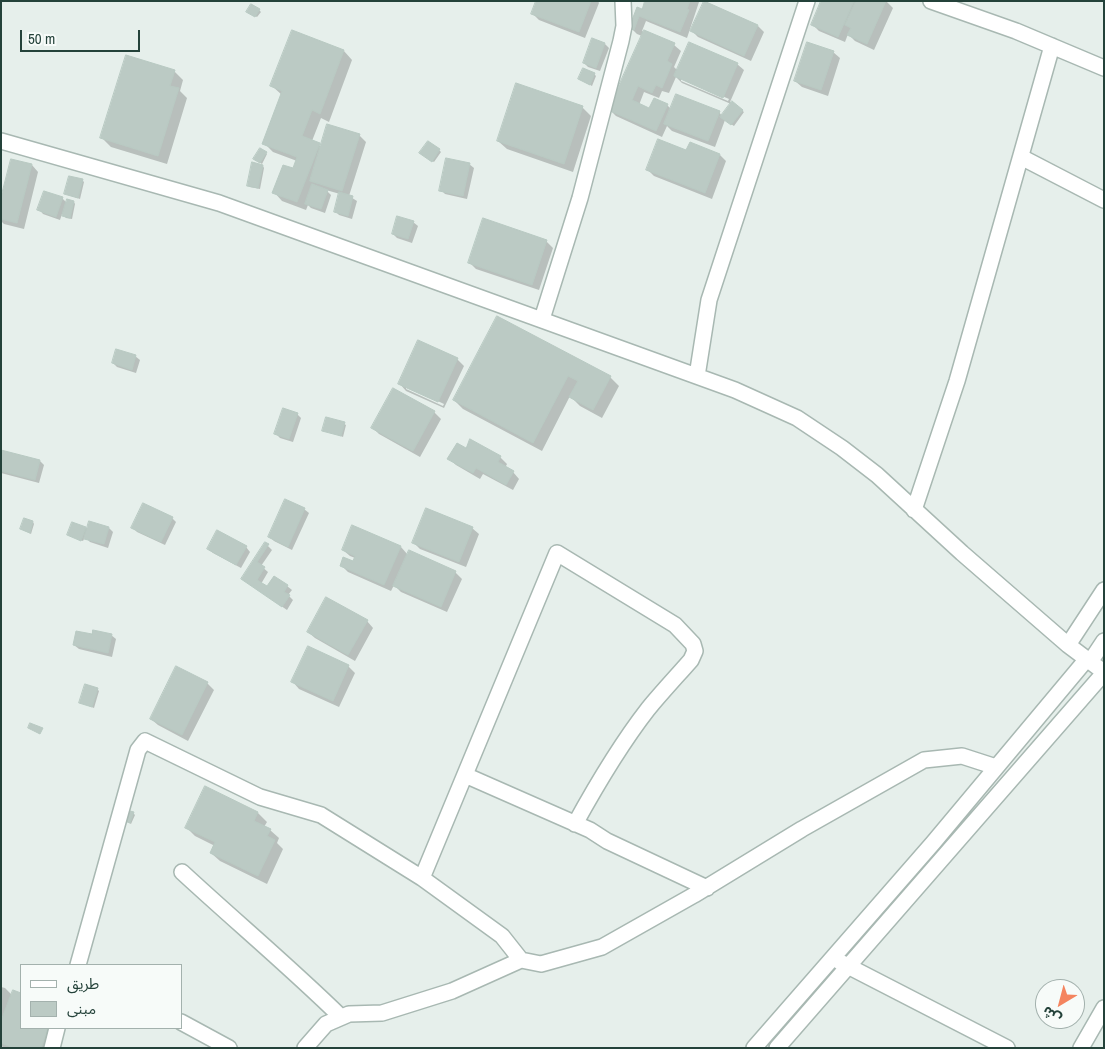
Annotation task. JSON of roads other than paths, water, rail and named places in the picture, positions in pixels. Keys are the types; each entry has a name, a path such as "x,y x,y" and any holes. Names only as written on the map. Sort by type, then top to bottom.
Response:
{"street":[{"path":"542,319 580,198 621,42 624,26 622,1"},
{"path":"697,376 709,300 807,1"},
{"path":"931,1 1016,30 1104,68"},
{"path":"914,510 957,381 1052,46"},
{"path":"1,141 220,203 735,390 797,418 842,448 877,475 962,553 1068,645 1104,672 777,1048"},
{"path":"1021,157 1104,200"},
{"path":"422,878 557,553 675,625 693,644 695,650 692,660 648,710 626,740 594,789 575,824"},
{"path":"1068,645 1104,590"},
{"path":"754,1048 933,843 1104,641"},
{"path":"78,964 138,750 145,741 260,797 321,815 422,878 502,936 521,960"},
{"path":"305,1048 326,1024 349,1014 382,1013 452,991 521,960 541,964 602,947 707,888 802,829 924,760 962,756 996,767"},
{"path":"465,775 590,830 607,841 707,888"},
{"path":"182,872 251,936 296,973 341,1017"},
{"path":"832,958 1007,1048"},
{"path":"1081,1048 1104,1008"},
{"path":"182,1023 229,1048"},
{"path":"52,1048 57,1029"}]}
